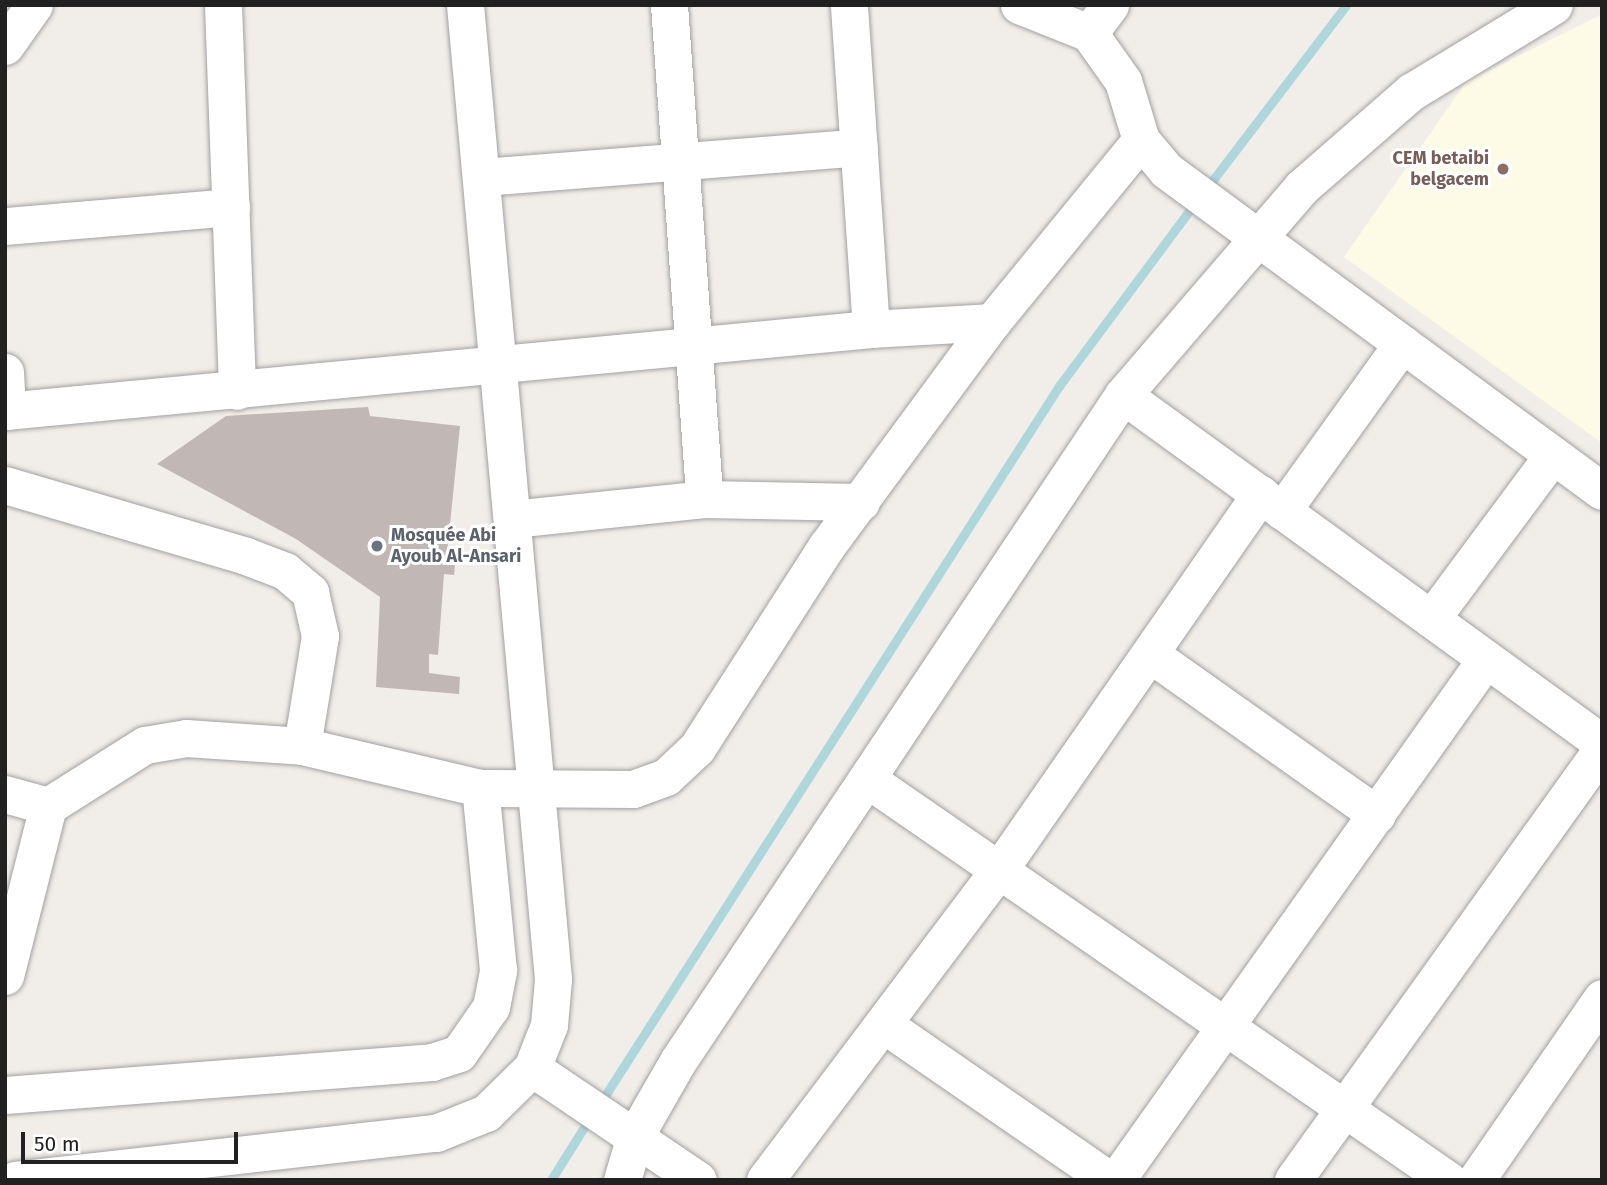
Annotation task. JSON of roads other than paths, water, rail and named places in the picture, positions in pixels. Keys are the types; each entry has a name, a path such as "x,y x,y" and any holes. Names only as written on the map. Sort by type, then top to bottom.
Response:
{"street":[{"path":"5,46 34,5"},
{"path":"223,5 237,391"},
{"path":"15,1180 436,1133 486,1113 532,1068 549,1025 553,979 465,5"},
{"path":"668,5 683,160 704,499"},
{"path":"849,5 871,329"},
{"path":"1018,5 1099,19 1123,81 1141,140 1166,170 1602,491"},
{"path":"622,1180 630,1132 1123,395 1255,235 1411,92 1554,5"},
{"path":"6,973 48,806 145,745 186,738 302,746 480,788 536,791 633,789 666,777 696,748 862,502 992,323 1141,140"},
{"path":"482,177 859,147"},
{"path":"5,226 231,207"},
{"path":"5,372 6,411 497,369 871,329 992,323"},
{"path":"765,1180 999,870 1150,654 1402,344"},
{"path":"1123,395 1602,743"},
{"path":"1431,619 1553,455"},
{"path":"5,485 285,570 310,592 320,636 302,746"},
{"path":"512,519 704,499 862,502"},
{"path":"1150,654 1377,815"},
{"path":"1116,1180 1228,1027 1486,659"},
{"path":"1293,1180 1602,749"},
{"path":"867,779 1448,1180"},
{"path":"5,1095 432,1062 459,1053 491,1007 498,970 480,788"},
{"path":"5,794 48,806"},
{"path":"1476,1180 1589,1044 1602,998"},
{"path":"883,1024 1109,1180"},
{"path":"532,1068 569,1090 698,1180"}],"waterway":[{"path":"1206,189 1346,5"},
{"path":"599,1105 1059,386 1195,203"},
{"path":"551,1180 591,1116"}],"place":[{"name":"CEM betaibi belgacem","path":"1503,169"},
{"name":"Mosquée Abi Ayoub Al-Ansari","path":"377,546"}]}
